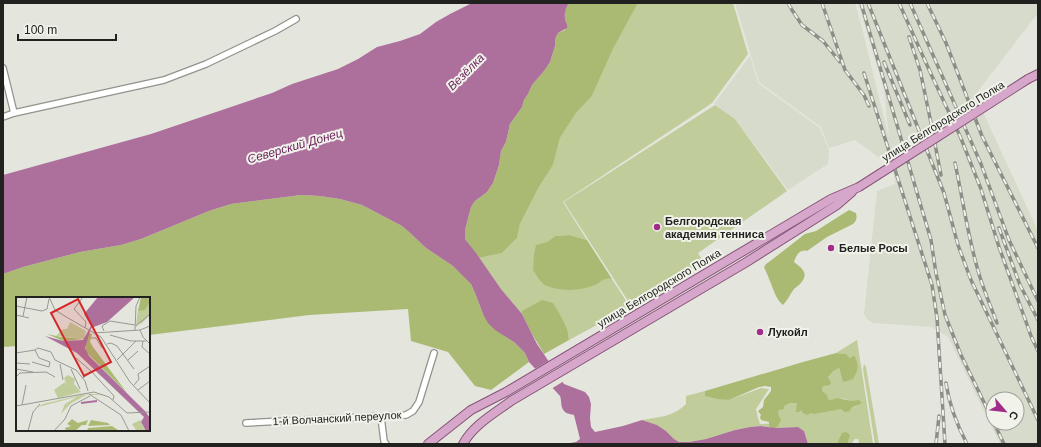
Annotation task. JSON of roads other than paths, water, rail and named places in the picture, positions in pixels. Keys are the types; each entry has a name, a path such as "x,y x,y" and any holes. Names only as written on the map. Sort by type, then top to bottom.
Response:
{"main road":[{"name":"улица Белгородского Полка","path":"463,444 478,426 511,401 745,263 836,205 859,186 1038,74"},
{"name":"улица Белгородского Полка","path":"428,444 471,410 506,392 831,199 859,186"}],"street":[{"path":"3,117 14,113 164,80 206,64 275,31 296,19"},
{"path":"3,68 14,113"},
{"name":"1-й Волчанский переулок","path":"246,423 406,415 414,411 419,402 434,353"},
{"path":"381,417 384,441 386,444"}],"water":[{"path":"472,3 569,3 565,14 567,28 558,33 555,39 555,46 550,62 532,85 522,107 510,124 493,183 487,192 475,201 471,207 465,230 465,239 501,289 522,314 537,344 564,384 585,392 589,397 591,404 591,427 595,432 642,420 657,425 679,442 689,442 750,427 798,427 804,431 808,444 564,444 576,442 580,439 574,415 563,410 560,396 529,362 525,353 514,342 495,330 488,323 471,284 453,266 426,248 402,226 362,205 340,199 301,195 231,204 209,211 141,239 121,245 80,252 23,267 3,274 3,175 151,134 338,69 377,47 420,34 436,22"}],"railway":[{"path":"788,3 802,25 823,41 840,62"},
{"path":"822,3 845,70 864,95 869,106"},
{"path":"861,3 931,240 945,315 961,355 985,404"},
{"path":"868,3 944,193 958,245 971,280 1038,420"},
{"path":"899,3 960,136 981,189 999,247 1031,336 1038,351"},
{"path":"910,3 981,164 1009,240 1038,301"},
{"path":"927,3 946,43 982,136 1038,248"},
{"path":"909,37 920,70 941,175"},
{"path":"884,62 910,125"},
{"path":"864,73 932,285 937,318 945,444"},
{"path":"955,163 975,260 983,287 997,323"},
{"path":"999,228 1020,285 1038,320"},
{"path":"946,383 954,414 967,444"},
{"path":"936,444 939,416"},
{"path":"998,431 1004,444"}],"place":[{"name":"Белгородская академия тенниса","path":"657,227"},
{"name":"Белые Росы","path":"831,248"},
{"name":"Лукойл","path":"760,332"}],"water label":[{"name":"Везёлка","path":"466,72"},
{"name":"Северский Донец","path":"295,146"}]}
